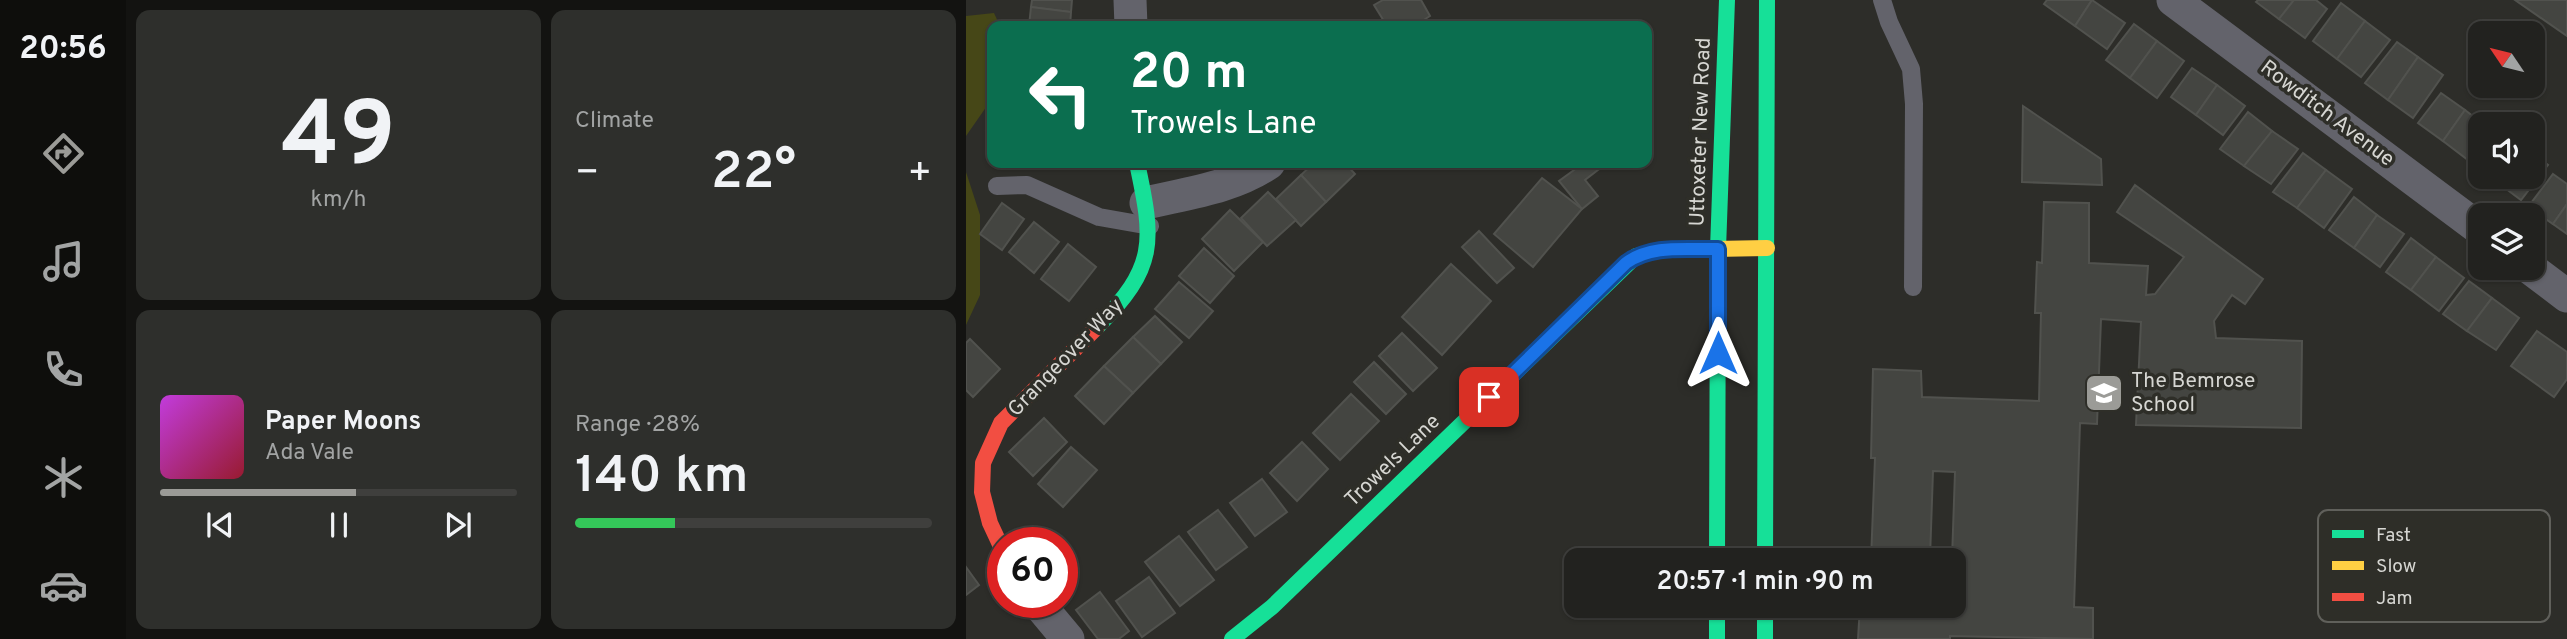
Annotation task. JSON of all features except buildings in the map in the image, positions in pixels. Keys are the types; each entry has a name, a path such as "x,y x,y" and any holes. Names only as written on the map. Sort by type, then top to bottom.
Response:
{"main road":[{"name":"Uttoxeter New Road","path":"1717,548 1718,249 1727,0"},
{"path":"1765,548 1767,0"},
{"name":"Grangeover Way","path":"992,527 974,478 1002,423 1132,289 1148,256 1148,215 1138,168"},
{"name":"Trowels Lane","path":"1233,639 1272,607 1626,263 1636,256 1658,250 1767,248"},
{"path":"1717,618 1717,639"},
{"path":"1765,618 1765,639"}],"street":[{"path":"1130,0 1131,21"},
{"name":"Rowditch Avenue","path":"2174,0 2468,220"},
{"path":"1148,215 1244,178 1261,168"},
{"path":"2545,279 2567,296"},
{"path":"1050,618 1068,639"}],"lane":[{"path":"1882,0 1911,69 1914,104 1913,287"},
{"path":"997,186 1027,185 1099,217 1148,215"}],"shaded area":[{"path":"994,13 998,21 987,21 987,106 966,136 966,16"},
{"path":"966,172 980,215 980,295 966,325"}],"traffic: fast":[{"path":"1717,548 1718,249 1727,0"},
{"path":"1765,548 1767,0"},
{"path":"1097,327 1131,287 1141,270 1146,252 1148,234 1138,168"},
{"path":"1232,639 1272,607 1636,256 1661,250"},
{"path":"1717,618 1717,639"},
{"path":"1765,618 1765,639"}],"traffic: slow":[{"path":"1661,250 1767,248"}],"traffic: jam":[{"path":"992,527 982,492 983,463 1001,423 1097,327"}],"place":[{"name":"The Bemrose School","path":"2104,393"}],"route":[{"path":"1489,397 1626,263 1636,256 1658,250 1718,249 1718,353"}]}
